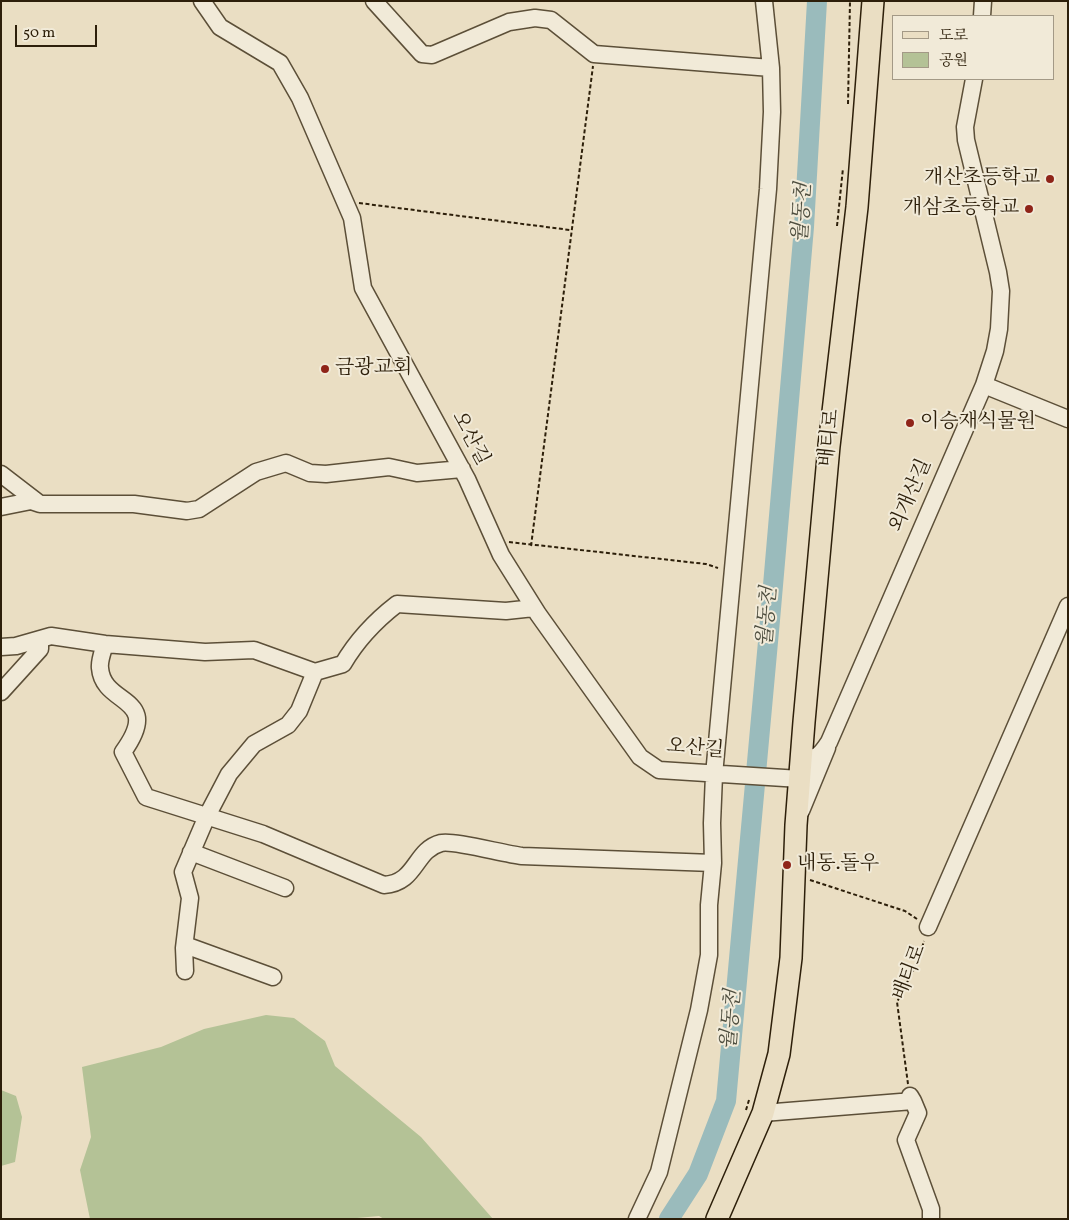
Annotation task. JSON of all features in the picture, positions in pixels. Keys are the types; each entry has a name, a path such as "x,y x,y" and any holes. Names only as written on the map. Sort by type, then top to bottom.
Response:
{"main road":[{"name":"배티로","path":"717,1219 763,1113 779,1054 792,958 796,875 796,825 804,722 829,446 857,207 873,1"}],"street":[{"name":"오산길","path":"202,1 220,27 280,63 300,98 352,218 363,288 462,469 501,555 534,608 640,757 659,770 800,780"},
{"path":"374,1 422,54 432,55 509,22 535,18 552,20 594,54 771,68"},
{"path":"636,1219 659,1172 699,1010 708,955 714,863 712,823 768,189 772,112 771,68 764,1"},
{"path":"982,15 983,1"},
{"name":"외개산길","path":"802,758 813,759 820,755 829,742 984,385 995,351 1002,310 998,272 966,140 965,127 974,80"},
{"path":"984,385 1067,417"},
{"path":"1,507 31,501 40,504 134,504 187,510 199,509 236,482 256,472 286,463 310,473 326,474 389,467 417,473 462,469"},
{"path":"1,474 40,504"},
{"path":"1,647 16,646 51,636 105,644 205,652 254,650 315,672 343,664 353,646 380,617 397,604 506,611 534,608"},
{"path":"928,927 1068,606"},
{"path":"1,692 40,649 40,639"},
{"path":"105,644 100,668 107,686 131,705 138,722 135,735 123,752 146,796 263,834 384,885 397,884 404,879 430,848 442,843 451,842 522,856 714,863"},
{"path":"185,971 185,945 190,898 183,872 191,852 229,774 254,744 288,725 299,711 315,672"},
{"path":"804,722 813,740 820,744 829,742"},
{"path":"796,825 829,742"},
{"path":"191,852 285,888"},
{"path":"185,945 273,976"},
{"path":"763,1113 912,1098 918,1113 906,1140 931,1209 931,1219"}],"path":[{"path":"531,546 594,54"},
{"path":"346,204 359,203 570,230"},
{"path":"499,547 508,542 706,564 718,568"},
{"name":"배티로","path":"796,875 905,911 928,927 918,961 897,1002 912,1098"}],"green space":[{"path":"266,1015 294,1018 325,1041 335,1066 421,1137 493,1219 384,1219 379,1216 346,1219 90,1219 80,1170 91,1137 82,1067 161,1047 204,1029"},
{"path":"1,1090 16,1096 22,1117 15,1162 1,1166"}],"waterway":[{"name":"월동천","path":"669,1219 698,1174 726,1101 804,227 817,1"}],"place":[{"name":"개산초등학교","path":"1050,179"},
{"name":"개삼초등학교","path":"1029,209"},
{"name":"금광교회","path":"325,369"},
{"name":"이승재식물원","path":"910,423"},
{"name":"내동.돌우","path":"787,865"}]}
